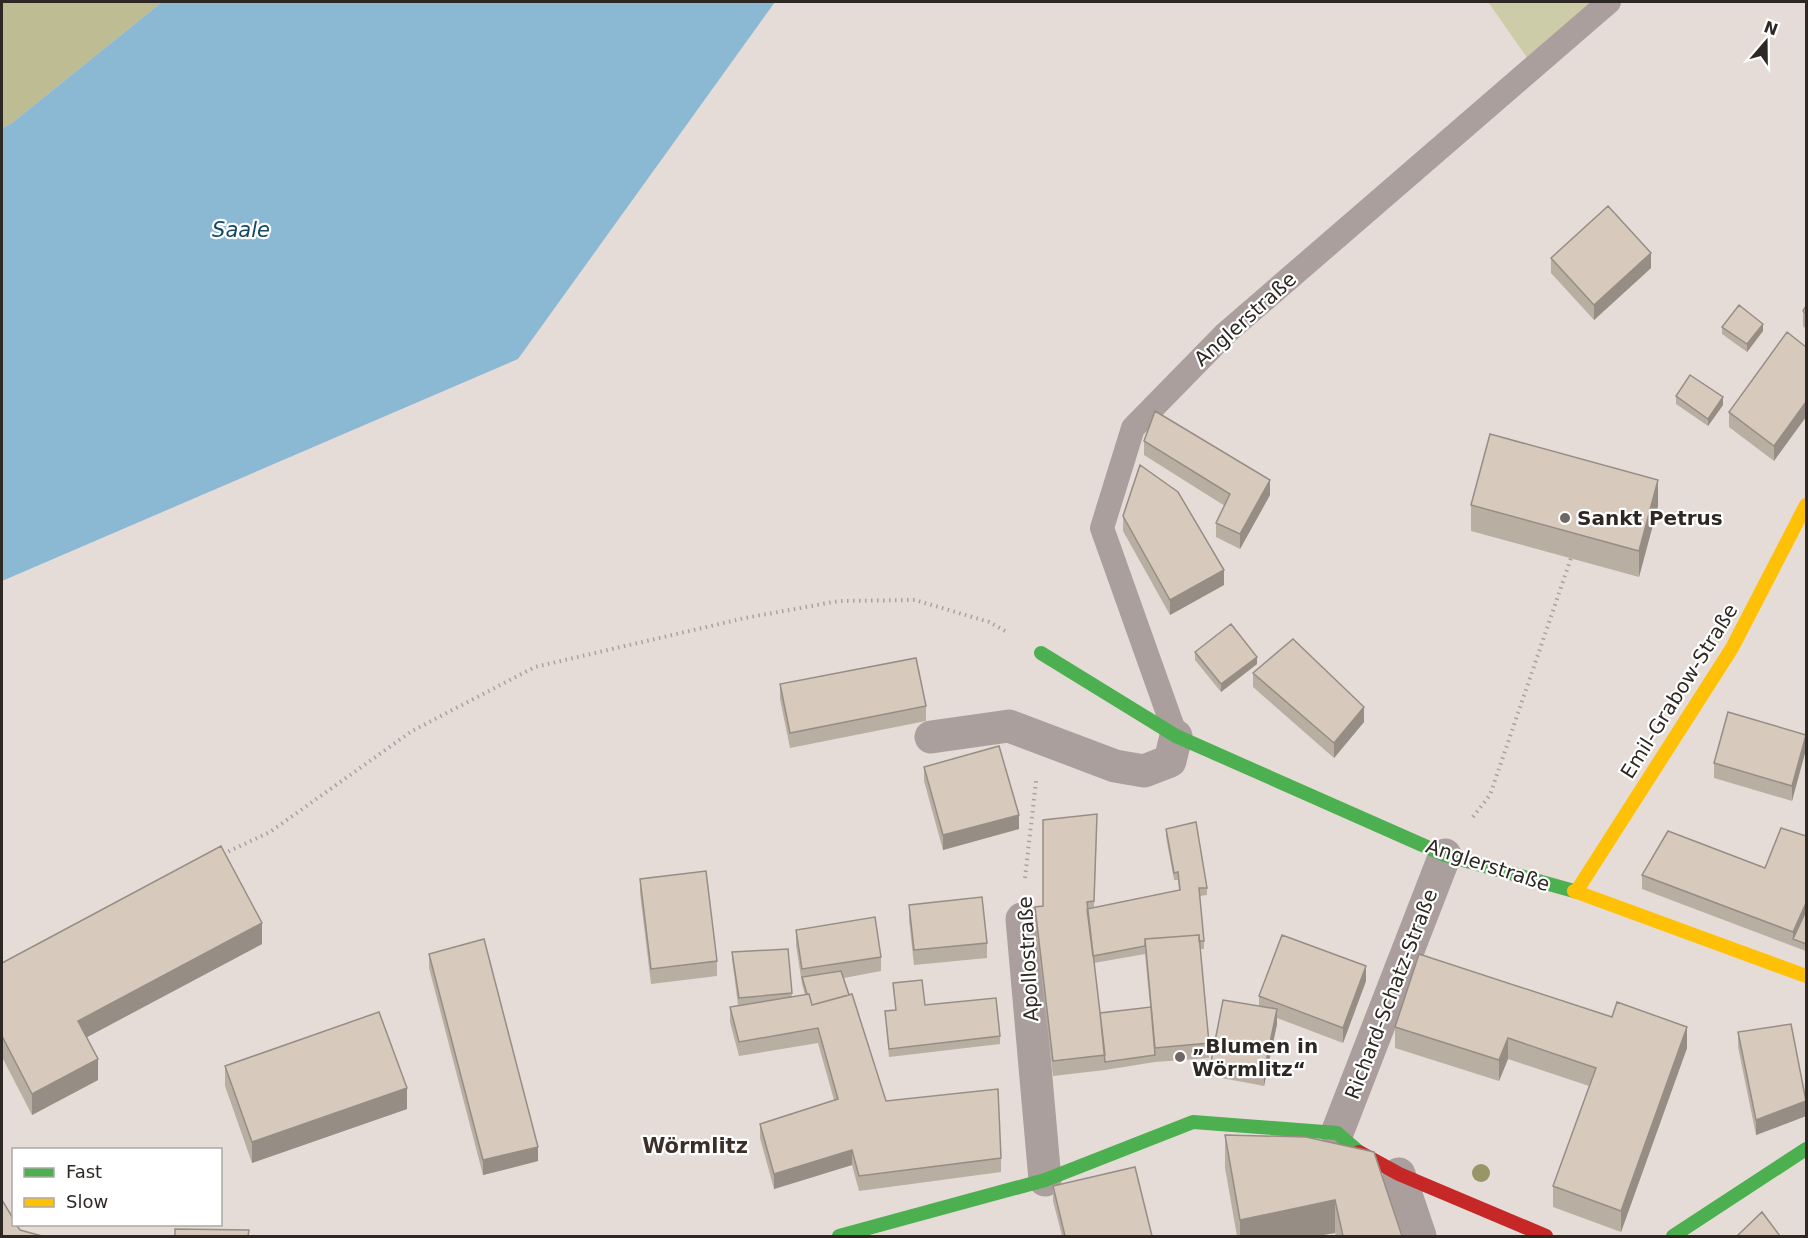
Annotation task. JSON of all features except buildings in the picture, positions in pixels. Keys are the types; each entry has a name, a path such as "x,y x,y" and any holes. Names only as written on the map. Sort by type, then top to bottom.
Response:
{"street":[{"name":"Emil-Grabow-Straße","path":"1576,892 1732,648 1806,505"},
{"name":"Anglerstraße","path":"1041,653 1176,736 1445,855 1576,892 1806,976"},
{"path":"931,737 1009,726 1115,766 1144,771 1170,760 1176,736"},
{"name":"Richard-Schatz-Straße","path":"1337,1133 1445,855"},
{"name":"Apollostraße","path":"1022,918 1045,1180"},
{"path":"838,1236 1045,1180 1193,1122 1337,1133 1366,1158 1546,1236"},
{"path":"1673,1236 1806,1149"},
{"path":"1399,1174 1420,1236"}],"lane":[{"name":"Anglerstraße","path":"1176,736 1102,528 1133,428 1226,333 1609,2"}],"path":[{"path":"1445,855 1490,795 1571,558"},
{"path":"214,858 270,832 412,731 536,667 745,618 839,601 915,600 989,622 1041,653"},
{"name":"Apollostraße","path":"1022,918 1032,805 1042,739"}],"green space":[{"path":"2,2 162,2 12,123 2,128"},
{"path":"1488,2 1592,2 1528,59"}],"water":[{"name":"Saale","path":"162,2 775,2 518,359 2,581 2,128 12,123"}],"traffic: fast":[{"path":"1041,653 1176,736 1445,855 1574,891"},
{"path":"839,1236 1045,1180 1193,1122 1337,1133 1359,1152"},
{"path":"1673,1236 1806,1149"}],"traffic: slow":[{"path":"1576,892 1732,648 1806,505"},
{"path":"1574,891 1806,976"}],"traffic: jam":[{"path":"1359,1152 1399,1174 1546,1236"}],"place":[{"name":"Sankt Petrus","path":"1565,518"},
{"name":"„Blumen in Wörmlitz“","path":"1180,1057"}],"district":[{"name":"Wörmlitz","path":"695,1146"}]}
